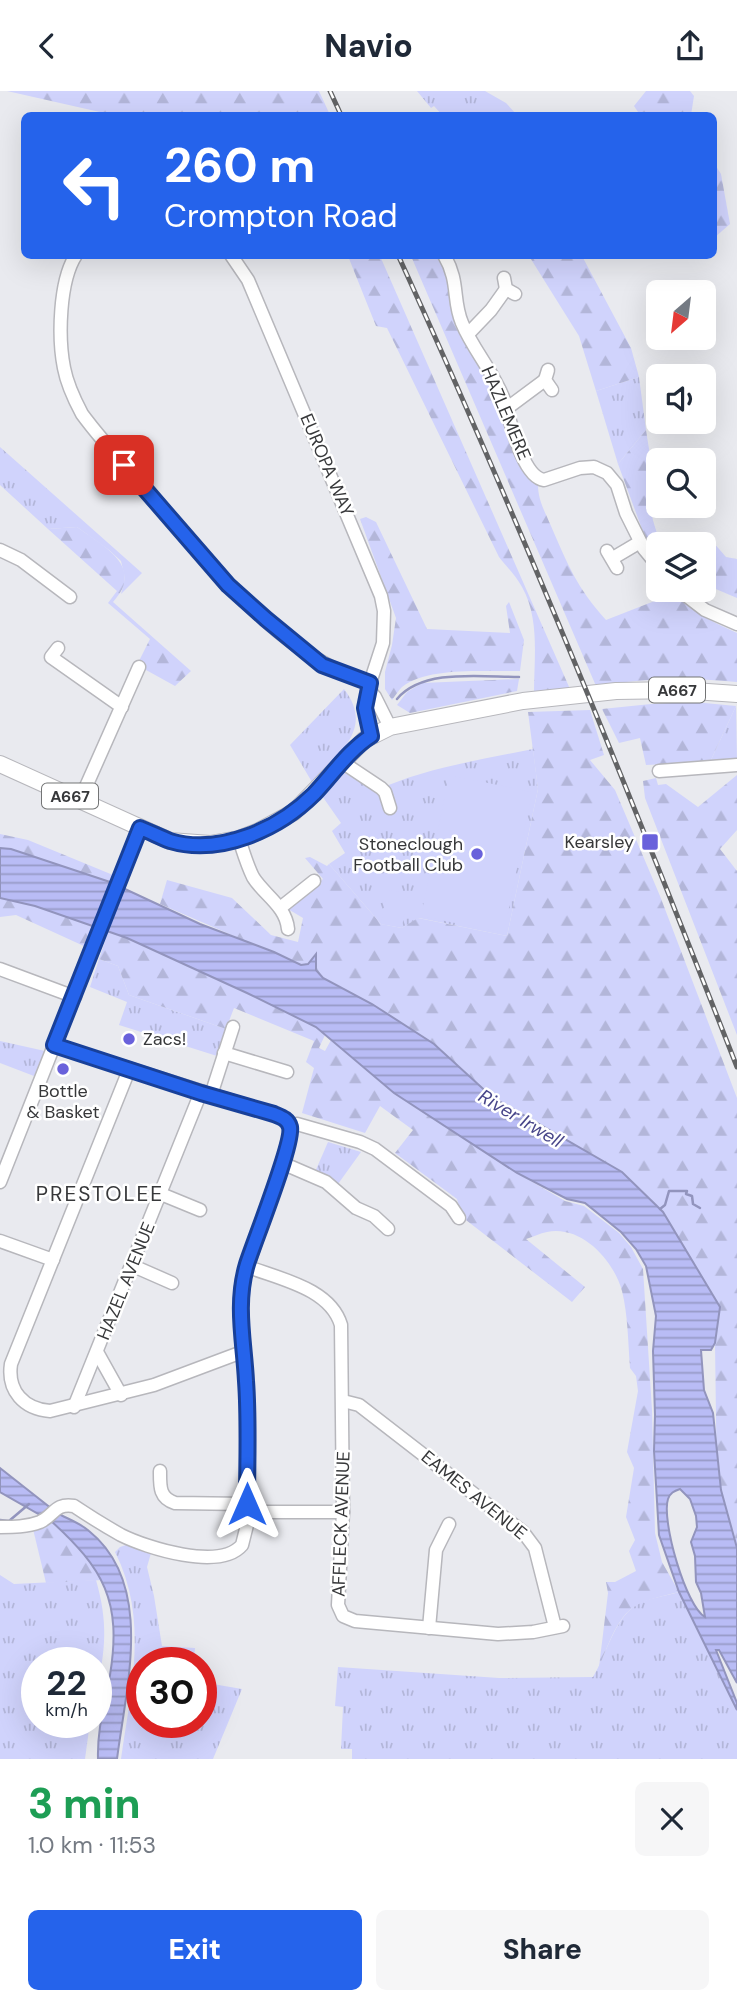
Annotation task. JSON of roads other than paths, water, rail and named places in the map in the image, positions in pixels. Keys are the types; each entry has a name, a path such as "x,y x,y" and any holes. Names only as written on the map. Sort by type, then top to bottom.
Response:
{"main road":[{"name":"A667","path":"0,764 170,841 210,844 239,839 276,824 295,812 342,762 371,736 390,727 523,701 565,696 633,690 737,694"}],"street":[{"path":"74,259 63,291 62,352 72,394 82,414 228,585 301,650 322,665 369,687 390,727"},
{"name":"EUROPA WAY","path":"234,259 248,280 381,596 384,611 383,643 365,708 371,736"},
{"name":"HAZLEMERE","path":"446,259 456,284 462,323 490,370 511,427 534,475 539,479 550,479 580,468 594,467 607,473 617,485 626,513 646,550"},
{"path":"469,333 508,287"},
{"path":"506,409 548,380"},
{"path":"612,559 640,542"},
{"path":"0,550 20,560 70,597"},
{"path":"695,602 705,610 737,624"},
{"path":"58,648 51,657 122,707"},
{"path":"80,800 139,667"},
{"path":"342,762 381,788 390,808"},
{"path":"659,771 737,765"},
{"path":"0,1182 140,828"},
{"path":"239,839 254,877 280,908 287,919 288,929"},
{"path":"280,908 314,881"},
{"path":"0,969 75,997"},
{"name":"HAZEL AVENUE","path":"74,1407 131,1265 233,1027"},
{"path":"0,1527 32,1525 47,1518 57,1507 74,1506 130,1538 172,1552 200,1557 227,1555 238,1549 242,1545 247,1525 246,1380 240,1301 246,1266 282,1163 290,1126 285,1119 274,1114 54,1045"},
{"path":"224,1053 287,1072"},
{"path":"129,1070 11,1364 12,1386 19,1397 38,1410 50,1411 155,1385 242,1352"},
{"path":"290,1126 297,1124 375,1149 452,1206 459,1217"},
{"path":"282,1163 326,1182 356,1208 374,1216 389,1230"},
{"path":"161,1194 200,1210"},
{"path":"0,1241 53,1260"},
{"path":"131,1265 172,1283"},
{"name":"AFFLECK AVENUE","path":"246,1266 316,1293 334,1308 341,1325 343,1512 338,1605 343,1616 355,1622 515,1634 559,1627"},
{"name":"HAZEL AVENUE","path":"97,1352 121,1395"},
{"name":"EAMES AVENUE","path":"343,1401 359,1405 523,1532 535,1548 559,1627"},
{"path":"160,1471 160,1491 169,1501 175,1503 343,1512"},
{"path":"429,1628 436,1550 448,1532"}],"water":[{"name":"River Irwell","path":"0,848 11,849 110,882 200,924 301,965 308,964 316,954 316,970 323,978 372,1004 434,1044 492,1097 622,1172 663,1212 720,1307 715,1343 711,1350 701,1350 704,1390 713,1413 721,1490 737,1548 737,1683 719,1650 716,1650 737,1703 737,1710 679,1592 659,1535 654,1451 653,1351 656,1316 646,1266 621,1232 585,1203 567,1199 517,1173 394,1093 316,1027 127,938 35,906 0,898","holes":["680,1489 690,1499 697,1527 691,1542 695,1556 696,1582 701,1593 705,1617 690,1597 683,1581 668,1525 668,1499 671,1494"]},
{"path":"0,1468 52,1509 42,1516 0,1492"},
{"path":"57,1513 89,1531 110,1553 122,1579 129,1607 131,1638 130,1647 126,1647 126,1700 117,1759 98,1759 99,1738 112,1738 111,1606 105,1588 84,1554 50,1520"}],"waterway":[{"path":"397,699 408,689 437,678 519,677"},
{"path":"660,1209 665,1205 669,1191 687,1191 686,1194 692,1196 693,1204 700,1208"},
{"path":"0,1520 9,1521 29,1504"}],"railway":[{"path":"330,91 340,112"},
{"path":"400,259 573,659 737,1067"}],"place":[{"name":"Kearsley","path":"650,842"},
{"name":"Stoneclough Football Club","path":"477,854"},
{"name":"Zacs!","path":"129,1039"},
{"name":"Bottle & Basket","path":"63,1069"}],"district":[{"name":"PRESTOLEE","path":"100,1194"}]}
